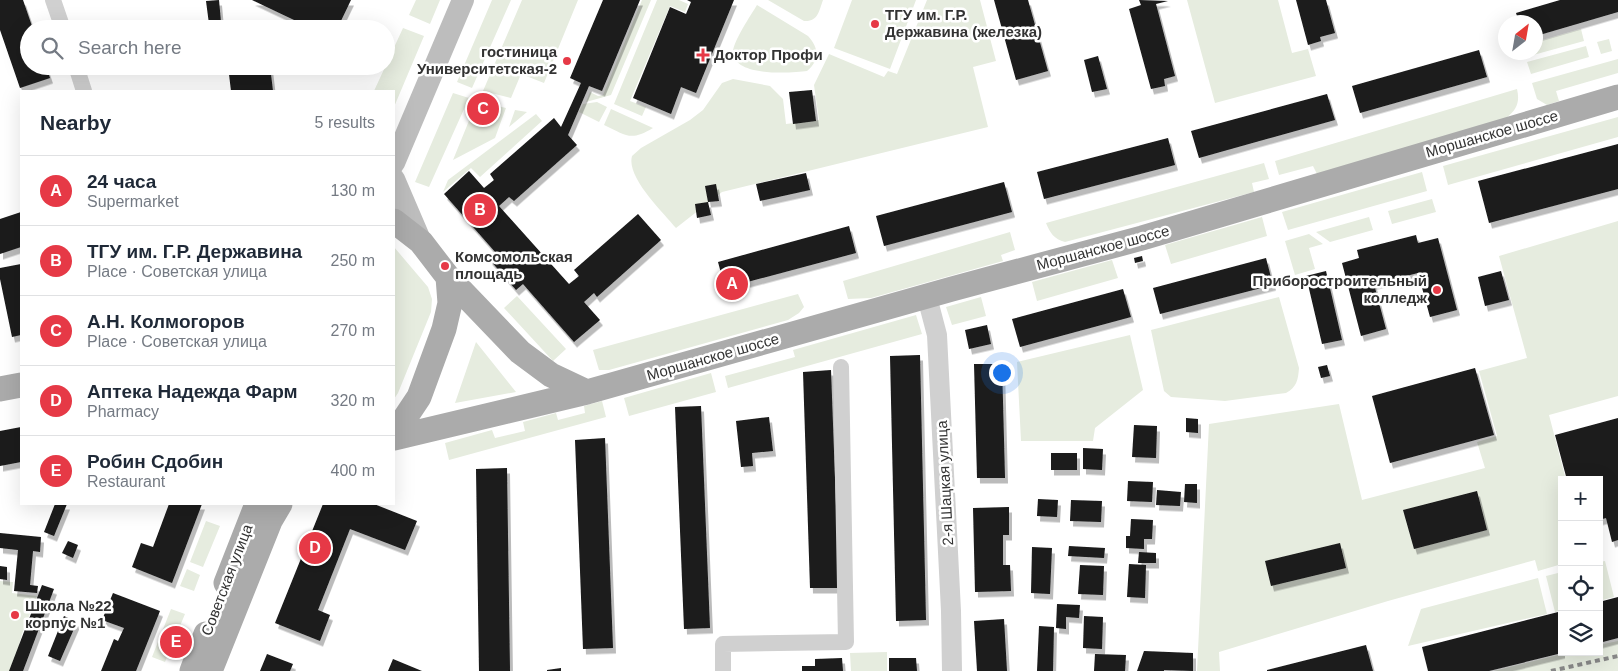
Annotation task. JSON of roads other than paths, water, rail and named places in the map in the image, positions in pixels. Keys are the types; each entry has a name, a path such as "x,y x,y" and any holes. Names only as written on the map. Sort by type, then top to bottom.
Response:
{"main road":[{"path":"395,161 463,0"},
{"name":"Моршанское шоссе","path":"395,438 587,392 1142,238 1618,97"},
{"path":"395,181 421,242 448,277 520,352 551,375 587,392"},
{"path":"395,223 421,242"},
{"path":"395,431 419,397 444,329 450,303 448,277"},
{"path":"0,389 20,384"},
{"path":"210,671 270,521 279,505"},
{"name":"Советская улица","path":"192,671 254,511"}],"street":[{"path":"53,0 60,20"},
{"path":"79,75 84,90"},
{"name":"2-я Шацкая улица","path":"927,297 937,335 951,612 952,671"},
{"path":"723,671 723,644 846,642 841,367"}],"railway":[{"path":"1551,671 1618,656"}],"place":[{"name":"ТГУ им. Г.Р. Державина (железка)","path":"875,24"},
{"name":"Доктор Профи","path":"703,55"},
{"name":"гостиница Университетская-2","path":"567,61"},
{"name":"А.Н. Колмогоров","path":"483,109"},
{"name":"ТГУ им. Г.Р. Державина","path":"480,210"},
{"name":"Комсомольская площадь","path":"445,266"},
{"name":"24 часа","path":"732,284"},
{"name":"Приборостроительный колледж","path":"1437,290"},
{"name":"Аптека Надежда Фарм","path":"315,548"},
{"name":"Школа №22 корпус №1","path":"15,615"},
{"name":"Робин Сдобин","path":"176,642"}]}
